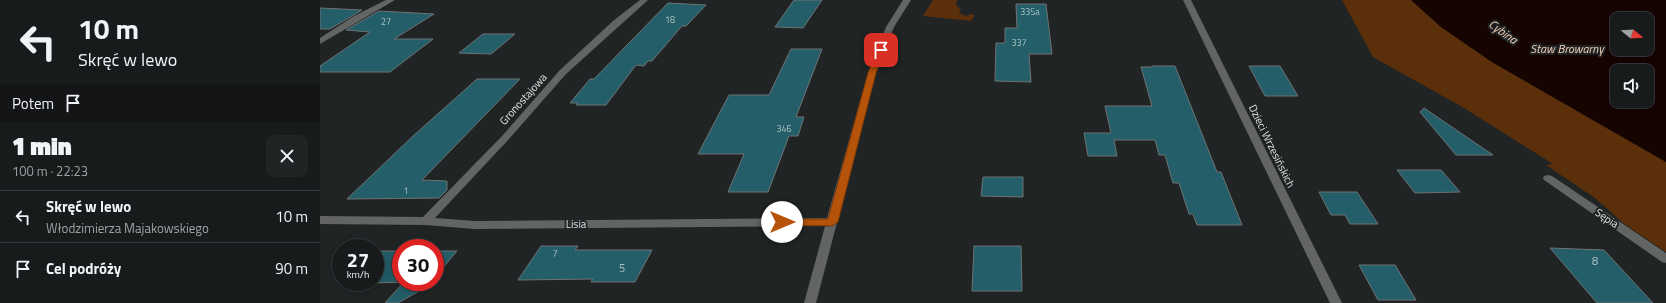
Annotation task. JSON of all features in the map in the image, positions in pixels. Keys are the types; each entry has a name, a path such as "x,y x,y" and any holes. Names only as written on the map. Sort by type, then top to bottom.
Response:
{"street":[{"path":"320,42 357,18 391,0"},
{"name":"Gronostajowa","path":"426,221 506,137 563,72 616,22 644,0"},
{"path":"810,303 872,73 890,27 908,0"},
{"name":"Dzieci Wrzesińskich","path":"1187,0 1336,303"},
{"name":"Sępia","path":"1548,178 1666,259"},
{"name":"Lisia","path":"320,220 426,221 475,224 832,222"}],"shaded area":[{"path":"933,0 957,0 956,5 961,10 959,13 966,16 971,14 975,15 971,21 923,16"},
{"path":"1342,0 1411,0 1441,27 1492,62 1666,162 1666,252 1623,223 1595,198 1546,165 1553,164 1464,108 1373,57"}],"water":[{"name":"Staw Browarny","path":"1411,0 1666,0 1666,162 1492,62 1441,27"}],"building":[{"path":"794,0 822,0 803,28 775,27"},
{"path":"668,3 706,5 686,26 682,26 652,61 648,61 644,66 636,65 606,105 576,105 578,103 570,103 590,79 594,79"},
{"path":"1016,4 1046,4 1052,54 1029,54 1031,82 995,81 996,43 1005,43 1005,28 1017,28"},
{"path":"320,8 362,10 330,29 320,29"},
{"path":"379,11 434,14 394,39 433,39 390,72 320,72 320,66 370,32 346,30"},
{"path":"483,34 515,34 491,54 459,53"},
{"path":"791,49 822,49 796,117 804,117 798,136 789,136 768,192 728,192 744,154 698,154 729,95 769,95"},
{"path":"1175,66 1217,172 1221,172 1242,225 1197,225 1193,214 1189,214 1179,183 1173,183 1165,155 1159,155 1155,140 1114,140 1117,156 1088,156 1084,133 1111,133 1105,106 1152,106 1141,67"},
{"path":"1249,66 1280,66 1298,96 1265,96"},
{"path":"477,79 520,79 422,180 447,181 447,190 439,198 347,199 413,136"},
{"path":"1424,108 1493,155 1456,155 1420,112"},
{"path":"1397,170 1441,170 1460,192 1415,193"},
{"path":"983,177 1023,177 1023,197 981,196"},
{"path":"1319,192 1357,192 1378,224 1350,224 1345,215 1331,215"},
{"path":"541,246 578,246 575,250 652,250 635,282 591,282 593,279 518,280"},
{"path":"974,246 1021,246 1022,291 972,291"},
{"path":"1550,248 1604,250 1653,303 1597,303"},
{"path":"384,251 392,251 392,282 384,283"},
{"path":"444,251 457,251 444,266"},
{"path":"1359,265 1395,265 1416,300 1378,300"},
{"path":"396,291 419,291 398,303 385,303"}],"route":[{"path":"782,222 832,222 872,73 881,50"}],"water label":[{"name":"Cybina","path":"1503,32"}]}
